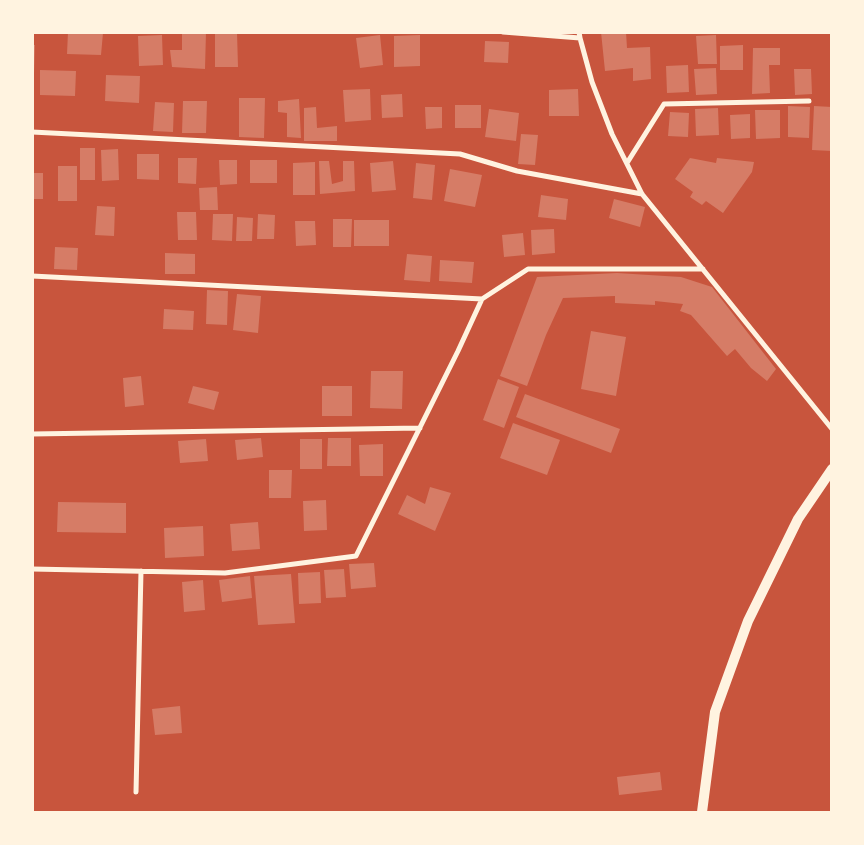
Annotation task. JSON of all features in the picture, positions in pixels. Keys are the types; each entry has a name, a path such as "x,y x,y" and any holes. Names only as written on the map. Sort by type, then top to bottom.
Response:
{"highway":[{"path":"702,812 716,712 748,621 798,519 832,468"}],"street":[{"path":"503,32 580,36 592,82 612,134 642,194 832,429"},
{"path":"627,163 664,104 809,101"},
{"path":"32,132 460,154 517,171 642,194"},
{"path":"32,569 225,573 356,556 482,299 528,268 703,268"},
{"path":"32,276 482,299"},
{"path":"32,434 420,428"},
{"path":"136,792 141,571"}],"building":[{"path":"68,32 103,33 101,55 67,54"},
{"path":"182,32 206,32 205,69 172,67 170,50 182,50"},
{"path":"215,32 237,32 238,67 215,67"},
{"path":"601,32 626,32 627,48 650,47 651,79 633,81 633,68 605,71"},
{"path":"162,35 163,65 139,66 138,36"},
{"path":"380,35 383,65 360,68 356,38"},
{"path":"420,35 420,66 394,67 394,36"},
{"path":"716,35 717,64 698,64 696,36"},
{"path":"485,41 509,42 508,63 484,62"},
{"path":"32,45 35,45 34,74 32,74"},
{"path":"743,45 743,70 720,70 720,46"},
{"path":"753,48 780,48 780,65 769,65 770,93 752,94"},
{"path":"688,65 689,92 667,93 666,66"},
{"path":"716,68 717,94 696,95 694,69"},
{"path":"794,69 811,69 812,94 795,95"},
{"path":"40,70 76,71 75,96 40,95"},
{"path":"106,75 140,76 139,103 105,101"},
{"path":"370,89 371,120 345,122 343,90"},
{"path":"578,89 579,116 549,116 549,90"},
{"path":"402,94 403,117 382,118 381,95"},
{"path":"239,98 265,98 264,138 239,137"},
{"path":"299,99 301,138 287,137 287,113 278,112 278,101"},
{"path":"183,101 207,101 206,133 182,133"},
{"path":"155,102 174,103 173,132 153,131"},
{"path":"455,105 481,105 481,128 455,128"},
{"path":"788,106 810,107 809,138 788,137"},
{"path":"814,106 832,107 832,151 812,150"},
{"path":"316,107 317,128 337,126 337,141 304,141 304,108"},
{"path":"425,107 442,107 442,128 426,129"},
{"path":"718,108 719,135 696,136 695,109"},
{"path":"489,109 519,113 516,141 485,137"},
{"path":"755,110 780,110 780,138 756,139"},
{"path":"670,112 689,113 688,137 668,136"},
{"path":"750,114 750,138 731,139 730,115"},
{"path":"521,134 538,135 535,165 518,164"},
{"path":"80,148 95,148 95,180 80,180"},
{"path":"118,149 119,180 102,181 101,150"},
{"path":"137,154 159,154 159,180 137,179"},
{"path":"178,158 197,158 196,184 178,183"},
{"path":"690,158 716,163 717,158 754,162 752,172 723,213 706,201 702,205 690,197 693,192 675,179"},
{"path":"219,160 237,160 237,184 220,185"},
{"path":"250,160 277,160 277,183 250,183"},
{"path":"319,161 329,161 332,184 343,181 343,161 354,161 355,191 320,194"},
{"path":"393,161 396,190 372,192 370,163"},
{"path":"315,162 315,195 293,195 293,163"},
{"path":"416,163 435,165 432,200 413,198"},
{"path":"58,166 77,166 77,201 58,201"},
{"path":"450,169 482,175 475,207 444,201"},
{"path":"32,173 43,173 43,199 32,199"},
{"path":"217,187 218,210 200,210 199,188"},
{"path":"541,195 568,199 566,220 538,217"},
{"path":"614,199 645,207 640,227 609,218"},
{"path":"97,206 115,207 114,236 95,235"},
{"path":"177,212 196,212 197,240 178,240"},
{"path":"213,214 233,214 232,241 212,240"},
{"path":"258,214 275,215 274,239 257,239"},
{"path":"237,217 253,218 252,241 236,241"},
{"path":"333,219 352,219 351,247 333,247"},
{"path":"354,220 389,220 389,246 354,246"},
{"path":"295,221 315,221 316,245 296,246"},
{"path":"554,229 555,253 532,255 531,230"},
{"path":"523,233 525,255 504,257 502,235"},
{"path":"55,247 78,248 77,270 54,269"},
{"path":"165,253 195,254 195,274 165,274"},
{"path":"407,254 432,256 430,282 404,280"},
{"path":"440,260 474,262 472,283 439,281"},
{"path":"617,273 681,277 712,287 776,369 767,381 751,368 735,349 727,356 691,315 680,311 683,304 655,301 655,305 615,303 615,296 563,298 546,335 527,386 500,376 537,277"},
{"path":"207,290 228,291 227,325 206,324"},
{"path":"237,294 261,296 258,333 233,330"},
{"path":"164,309 194,311 193,330 163,329"},
{"path":"591,331 626,337 616,396 581,389"},
{"path":"371,371 403,371 402,409 370,408"},
{"path":"141,376 144,405 125,407 123,378"},
{"path":"498,379 519,387 504,428 483,420"},
{"path":"193,386 219,392 214,410 188,403"},
{"path":"322,386 352,386 352,416 322,416"},
{"path":"525,394 620,429 611,453 516,417"},
{"path":"513,423 560,440 547,475 500,458"},
{"path":"261,438 263,457 237,460 235,440"},
{"path":"328,438 351,438 351,466 327,466"},
{"path":"206,439 208,461 180,463 178,441"},
{"path":"300,439 322,439 322,469 300,469"},
{"path":"383,444 383,476 360,476 359,445"},
{"path":"269,470 292,470 291,498 269,498"},
{"path":"430,487 451,493 435,531 398,514 407,495 425,504"},
{"path":"326,500 327,530 304,531 303,501"},
{"path":"58,502 126,503 126,533 57,532"},
{"path":"258,522 260,549 232,551 230,524"},
{"path":"203,526 204,556 165,558 164,528"},
{"path":"374,563 376,587 351,589 349,564"},
{"path":"344,569 346,597 326,598 324,570"},
{"path":"320,572 321,603 299,604 298,573"},
{"path":"291,574 295,623 258,625 254,576"},
{"path":"250,576 252,598 222,602 219,580"},
{"path":"203,580 205,610 184,612 182,582"},
{"path":"180,706 182,733 155,735 152,709"},
{"path":"660,772 662,790 619,795 617,777"}]}
